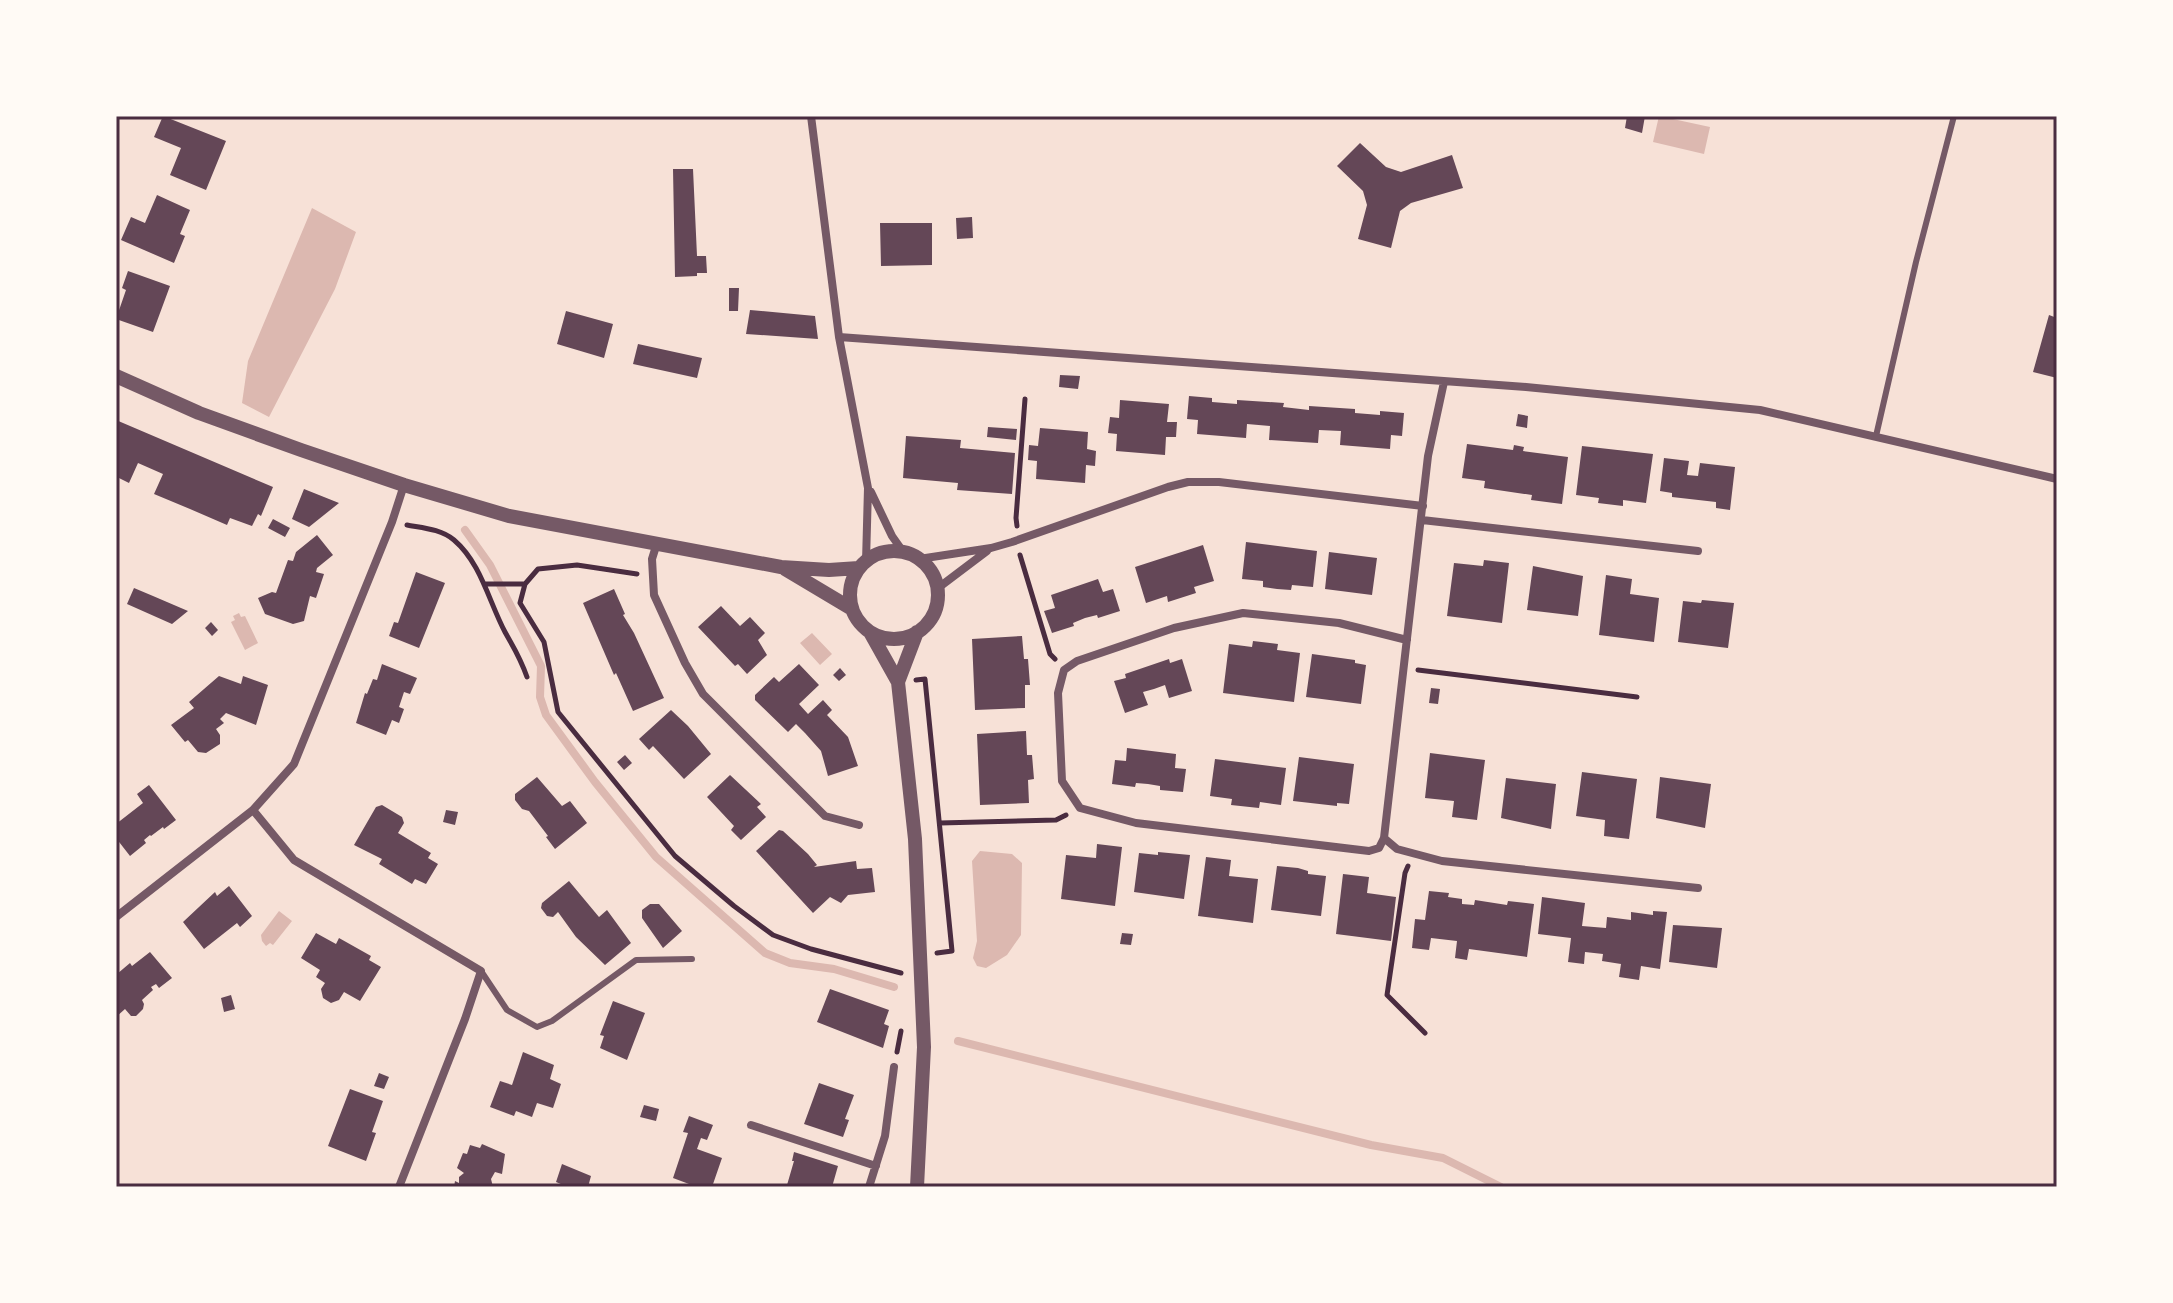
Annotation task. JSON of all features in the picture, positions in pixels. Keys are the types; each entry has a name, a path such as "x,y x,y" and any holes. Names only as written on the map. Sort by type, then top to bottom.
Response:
{"street":[{"path":"811,116 839,337 868,488 863,565 853,581 850,595 852,609 859,622 883,638 897,639 917,632"},
{"path":"839,337 1444,382 1760,410 2057,479"},
{"path":"116,376 199,413 404,485 509,516 781,567 829,570 863,565 883,553 904,553 919,559 933,574 938,588 933,616 917,632 898,682"},
{"path":"1407,640 1339,623 1243,613 1174,628 1077,661 1064,670 1058,693 1062,781 1080,808 1097,815 1136,823 1369,851 1379,848 1384,838 1405,668 1428,456 1444,382"},
{"path":"919,559 991,548 1188,482 1219,482 1423,506"},
{"path":"116,917 253,810 294,764 392,522 404,485"},
{"path":"868,488 904,553"},
{"path":"1422,520 1698,551"},
{"path":"657,543 652,559 654,595 703,694 825,816 859,825"},
{"path":"938,588 991,548"},
{"path":"781,567 852,609"},
{"path":"870,632 898,682 915,839 924,1047 917,1187"},
{"path":"253,810 294,860 481,971 399,1187"},
{"path":"1384,838 1397,849 1442,861 1698,888"},
{"path":"869,1187 885,1136 894,1067"},
{"path":"751,1125 876,1166"}],"lane":[{"path":"1876,436 1954,116"},
{"path":"481,971 507,1010 537,1027 552,1021 636,960 692,959"}],"path":[{"path":"392,522 439,531 453,538 484,584 506,634 519,652 527,677"},
{"path":"653,577 577,565 538,569 525,584 520,603 544,642 558,712 675,856 734,906 773,935 811,949 902,973 904,987"},
{"path":"484,584 525,584"},
{"path":"1405,668 1637,697"},
{"path":"940,823 1056,820 1080,808"},
{"path":"1414,855 1405,873 1387,995 1425,1033"},
{"path":"894,1067 901,1025"}],"shaded area":[{"path":"1659,116 1710,127 1704,154 1653,142"},
{"path":"312,208 356,232 335,289 269,417 242,403 248,361"},
{"path":"239,613 241,617 245,616 258,643 245,650 231,622 235,620 233,616"},
{"path":"812,633 832,654 820,665 800,643"},
{"path":"980,851 1012,854 1022,863 1021,935 1007,955 986,968 977,966 973,958 977,941 972,861"},
{"path":"279,911 292,921 273,945 270,943 266,946 261,935"}],"building":[{"path":"163,116 226,141 206,190 170,175 181,148 154,137"},
{"path":"1627,116 1645,116 1642,133 1625,128"},
{"path":"1360,143 1386,167 1401,172 1452,155 1463,188 1411,203 1400,211 1391,248 1358,239 1367,205 1363,191 1337,166"},
{"path":"673,169 693,169 697,256 706,256 707,273 697,273 697,276 675,277"},
{"path":"157,195 190,210 180,234 185,236 174,263 121,240 131,217 145,223"},
{"path":"972,217 973,238 957,239 956,218"},
{"path":"880,223 932,223 932,265 881,266"},
{"path":"128,271 170,286 153,332 116,319 126,290 122,288"},
{"path":"729,288 739,288 738,311 729,311"},
{"path":"750,310 815,316 818,339 746,334"},
{"path":"566,311 613,324 604,358 557,344"},
{"path":"2049,315 2057,318 2057,378 2033,372"},
{"path":"638,344 702,358 697,378 633,364"},
{"path":"1060,375 1080,376 1078,389 1059,387"},
{"path":"1189,396 1237,404 1237,400 1284,403 1283,407 1309,410 1309,406 1355,409 1355,413 1380,415 1380,411 1404,413 1402,436 1391,435 1390,449 1340,445 1341,431 1319,430 1318,443 1269,440 1270,426 1247,424 1246,438 1197,434 1198,420 1187,419"},
{"path":"1120,400 1169,404 1167,422 1177,422 1176,437 1166,437 1165,455 1116,451 1117,434 1108,433 1110,417 1119,418"},
{"path":"1518,414 1528,416 1527,428 1516,426"},
{"path":"116,420 273,487 261,516 258,514 252,526 230,518 227,525 154,494 163,474 138,463 129,483 119,478 116,484"},
{"path":"988,427 1017,429 1016,440 987,437"},
{"path":"1040,428 1088,432 1087,449 1096,451 1095,466 1086,465 1085,483 1036,479 1037,461 1028,460 1029,445 1038,446"},
{"path":"906,436 961,440 960,448 1015,453 1012,494 957,490 958,483 903,478"},
{"path":"1467,444 1513,450 1514,445 1524,447 1523,451 1568,457 1562,504 1531,500 1532,495 1484,488 1485,481 1462,478"},
{"path":"1582,446 1653,454 1646,503 1623,500 1623,506 1598,503 1599,498 1576,495"},
{"path":"1664,458 1689,461 1687,475 1698,476 1700,463 1735,467 1730,510 1716,508 1716,502 1672,497 1672,493 1660,491"},
{"path":"304,489 339,503 309,527 292,519"},
{"path":"273,519 290,528 285,537 268,528"},
{"path":"317,535 333,555 317,568 316,572 324,574 316,598 310,596 304,621 293,624 265,614 258,598 276,593 288,560 293,561 296,552"},
{"path":"1246,542 1317,551 1313,587 1292,585 1291,590 1277,589 1263,587 1263,581 1242,579"},
{"path":"1203,545 1214,581 1194,587 1196,593 1168,602 1167,596 1146,603 1135,567"},
{"path":"1329,552 1377,558 1372,595 1325,589"},
{"path":"1484,560 1509,563 1502,623 1447,616 1454,563 1483,566"},
{"path":"1533,566 1583,576 1578,616 1527,610"},
{"path":"416,572 445,583 419,648 389,636 394,622 398,623"},
{"path":"1606,575 1632,579 1630,594 1659,598 1654,642 1599,635"},
{"path":"1098,579 1103,592 1113,589 1120,611 1098,618 1097,615 1085,618 1073,623 1074,626 1052,633 1044,611 1055,608 1051,595"},
{"path":"134,588 188,611 172,624 127,604"},
{"path":"614,589 623,615 664,698 633,711 583,603"},
{"path":"1702,600 1734,603 1728,648 1678,642 1683,601 1701,603"},
{"path":"721,606 740,626 750,617 765,633 758,640 767,655 747,674 738,664 735,666 698,627"},
{"path":"211,622 218,630 212,636 205,628"},
{"path":"1022,636 1030,685 1025,685 1025,708 975,710 972,639"},
{"path":"1253,641 1278,644 1277,650 1300,653 1294,702 1223,693 1229,644 1252,647"},
{"path":"1312,654 1355,660 1355,663 1366,665 1361,704 1306,697"},
{"path":"1169,659 1170,663 1182,659 1192,691 1169,698 1165,685 1143,692 1148,705 1125,713 1114,681 1126,678 1125,674"},
{"path":"382,664 417,678 410,694 404,692 399,707 404,709 399,723 392,720 386,735 356,723 365,693 373,679 377,680"},
{"path":"799,664 819,685 799,704 808,714 823,700 832,710 827,715 848,737 858,766 828,776 821,751 805,733 796,724 788,732 755,700 755,695 774,677 779,682"},
{"path":"840,668 846,675 839,681 833,675"},
{"path":"219,676 241,684 243,676 268,685 256,725 226,713 220,719 224,723 216,729 220,744 206,753 198,752 171,725 194,708 189,702"},
{"path":"1431,688 1440,689 1438,704 1429,703"},
{"path":"671,710 711,754 684,779 653,746 649,750 639,739"},
{"path":"1026,731 1027,755 1032,755 1034,779 1028,780 1029,803 980,805 977,734"},
{"path":"1127,748 1176,754 1175,768 1186,769 1183,792 1160,790 1160,786 1148,784 1136,783 1135,787 1112,784 1115,760 1126,761"},
{"path":"1430,753 1485,760 1477,820 1452,817 1454,801 1425,798"},
{"path":"625,755 632,763 624,770 617,762"},
{"path":"1299,757 1354,764 1349,804 1337,803 1337,806 1293,801"},
{"path":"1215,759 1286,768 1281,805 1260,802 1259,808 1231,805 1232,799 1210,796"},
{"path":"1582,772 1637,779 1629,839 1604,836 1605,820 1576,816"},
{"path":"730,775 761,804 757,807 766,817 741,840 731,830 734,826 707,797"},
{"path":"537,777 562,806 570,801 587,823 555,849 529,811 522,809 515,800 515,794"},
{"path":"1660,777 1711,784 1705,828 1656,818"},
{"path":"1506,778 1556,784 1551,829 1501,818"},
{"path":"149,785 176,820 150,835 144,840 146,843 130,856 116,838 116,824 143,803 137,794"},
{"path":"382,805 402,817 404,823 398,833 431,853 428,858 438,864 426,884 415,879 412,884 379,864 382,859 354,845 376,807"},
{"path":"446,810 458,812 455,825 443,822"},
{"path":"779,830 808,854 817,865 814,867 856,861 857,869 872,868 875,892 848,895 841,903 830,897 813,913 756,851"},
{"path":"1097,844 1122,847 1115,906 1061,899 1066,855 1096,858"},
{"path":"1158,852 1190,855 1184,899 1134,892 1139,853 1158,855"},
{"path":"1206,857 1231,860 1229,876 1258,879 1253,923 1198,916"},
{"path":"1277,866 1326,876 1321,916 1271,910"},
{"path":"1343,874 1369,877 1367,893 1396,897 1391,941 1336,934"},
{"path":"569,881 599,917 607,910 631,943 605,965 576,937 558,912 553,917 547,916 541,908 542,903"},
{"path":"229,886 252,916 240,927 237,923 204,949 183,922 215,892 217,896"},
{"path":"1429,891 1449,893 1448,897 1462,899 1462,904 1474,905 1475,900 1507,905 1508,901 1534,904 1527,957 1469,949 1467,960 1455,958 1457,941 1431,938 1429,950 1412,948 1415,919 1425,920"},
{"path":"1542,897 1585,903 1582,926 1606,928 1607,917 1631,920 1631,912 1653,915 1653,911 1667,912 1660,969 1641,966 1639,980 1619,977 1621,964 1602,961 1603,954 1585,952 1584,964 1568,962 1571,938 1538,934"},
{"path":"650,904 659,904 682,931 663,948 642,918 642,910"},
{"path":"1673,925 1722,928 1717,968 1669,962"},
{"path":"316,933 336,944 339,938 371,956 369,960 381,967 360,1001 344,992 339,1000 331,1003 323,998 321,989 325,983 316,977 320,970 301,958"},
{"path":"1122,933 1133,934 1131,945 1120,944"},
{"path":"150,952 172,978 159,988 156,984 151,987 153,990 142,1000 143,1009 136,1016 131,1016 125,1009 116,1017 117,974"},
{"path":"830,989 889,1010 884,1024 889,1026 883,1048 817,1022"},
{"path":"231,995 235,1009 224,1012 221,998"},
{"path":"613,1001 645,1013 627,1060 600,1048 604,1036 600,1035"},
{"path":"523,1052 554,1065 550,1079 561,1084 553,1108 537,1103 532,1117 516,1111 514,1116 490,1107 500,1081 512,1085"},
{"path":"379,1073 389,1077 384,1089 374,1086"},
{"path":"819,1083 854,1095 845,1119 849,1120 843,1137 804,1124"},
{"path":"350,1089 383,1101 366,1161 328,1146"},
{"path":"644,1105 659,1109 656,1121 640,1117"},
{"path":"689,1116 713,1125 707,1140 701,1138 697,1149 722,1158 712,1187 697,1187 673,1178 688,1133 683,1132"},
{"path":"482,1144 505,1154 502,1174 495,1172 491,1179 493,1187 454,1187 455,1181 459,1183 459,1177 464,1173 457,1168 463,1153 467,1154 470,1145 480,1148"},
{"path":"794,1152 838,1166 832,1187 787,1185"},
{"path":"562,1164 591,1176 588,1187 568,1187 556,1182"}],"waterway":[{"path":"465,530 490,565 541,666 540,697 546,715 656,857 765,953 790,963 834,969 894,987"},
{"path":"958,1041 1371,1145 1443,1158 1501,1187"}]}
